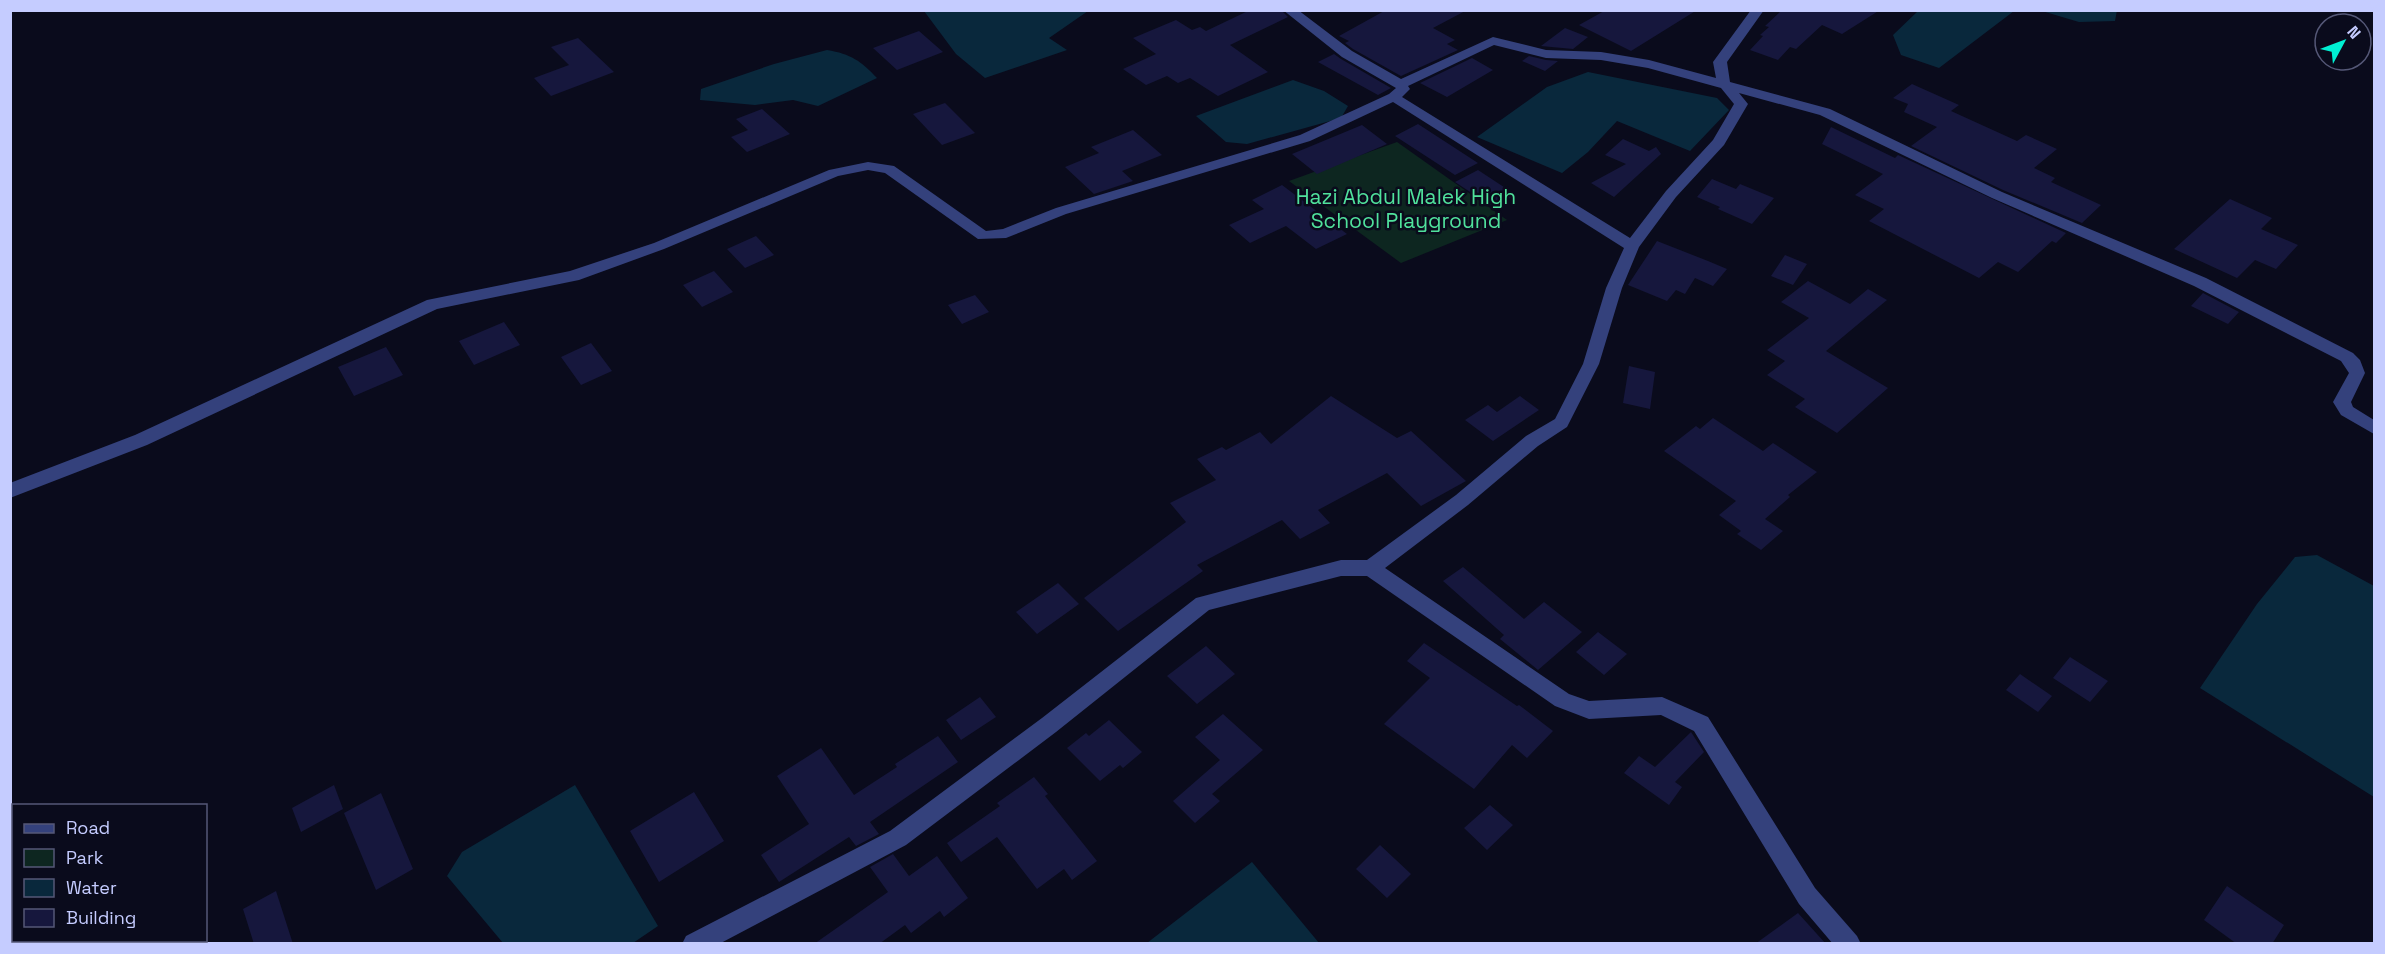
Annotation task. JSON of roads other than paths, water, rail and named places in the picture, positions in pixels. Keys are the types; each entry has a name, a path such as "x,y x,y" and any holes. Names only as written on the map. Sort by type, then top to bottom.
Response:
{"street":[{"path":"1289,10 1397,90 1549,196 1632,246"},
{"path":"1371,568 1462,500 1532,441 1561,423 1591,364 1614,288 1632,246 1671,194 1719,142 1741,104 1724,83 1720,62 1758,10"},
{"path":"10,491 141,440 433,304 573,276 659,246 834,173 868,166 889,169 983,236 1006,233 1061,211 1305,138 1493,40 1546,54 1601,56 1649,64 1825,112 1997,195 2200,282 2347,357 2354,364 2357,373 2342,402 2348,411 2374,428"},
{"path":"694,944 898,838 1049,725 1203,603 1341,568 1371,568 1562,700 1589,710 1662,706 1701,724 1807,896 1849,944"}],"water":[{"path":"2117,10 2115,21 2079,22 2042,11"},
{"path":"924,11 1088,11 1049,38 1067,50 985,78 956,54"},
{"path":"1918,11 2014,11 1939,68 1901,55 1893,35"},
{"path":"827,50 855,59 877,78 818,106 793,100 755,105 700,100 701,89 774,64"},
{"path":"1588,72 1717,98 1729,110 1690,151 1617,121 1588,152 1562,173 1477,137 1547,87"},
{"path":"1293,80 1324,91 1348,106 1341,118 1247,144 1226,142 1196,116"},
{"path":"2317,555 2374,586 2374,797 2200,688 2257,604 2295,557"},
{"path":"575,785 658,926 633,943 503,943 447,876 462,852"},
{"path":"1252,862 1319,943 1147,943"}],"park label":[{"name":"Hazi Abdul Malek High School Playground","path":"1406,208"}]}
